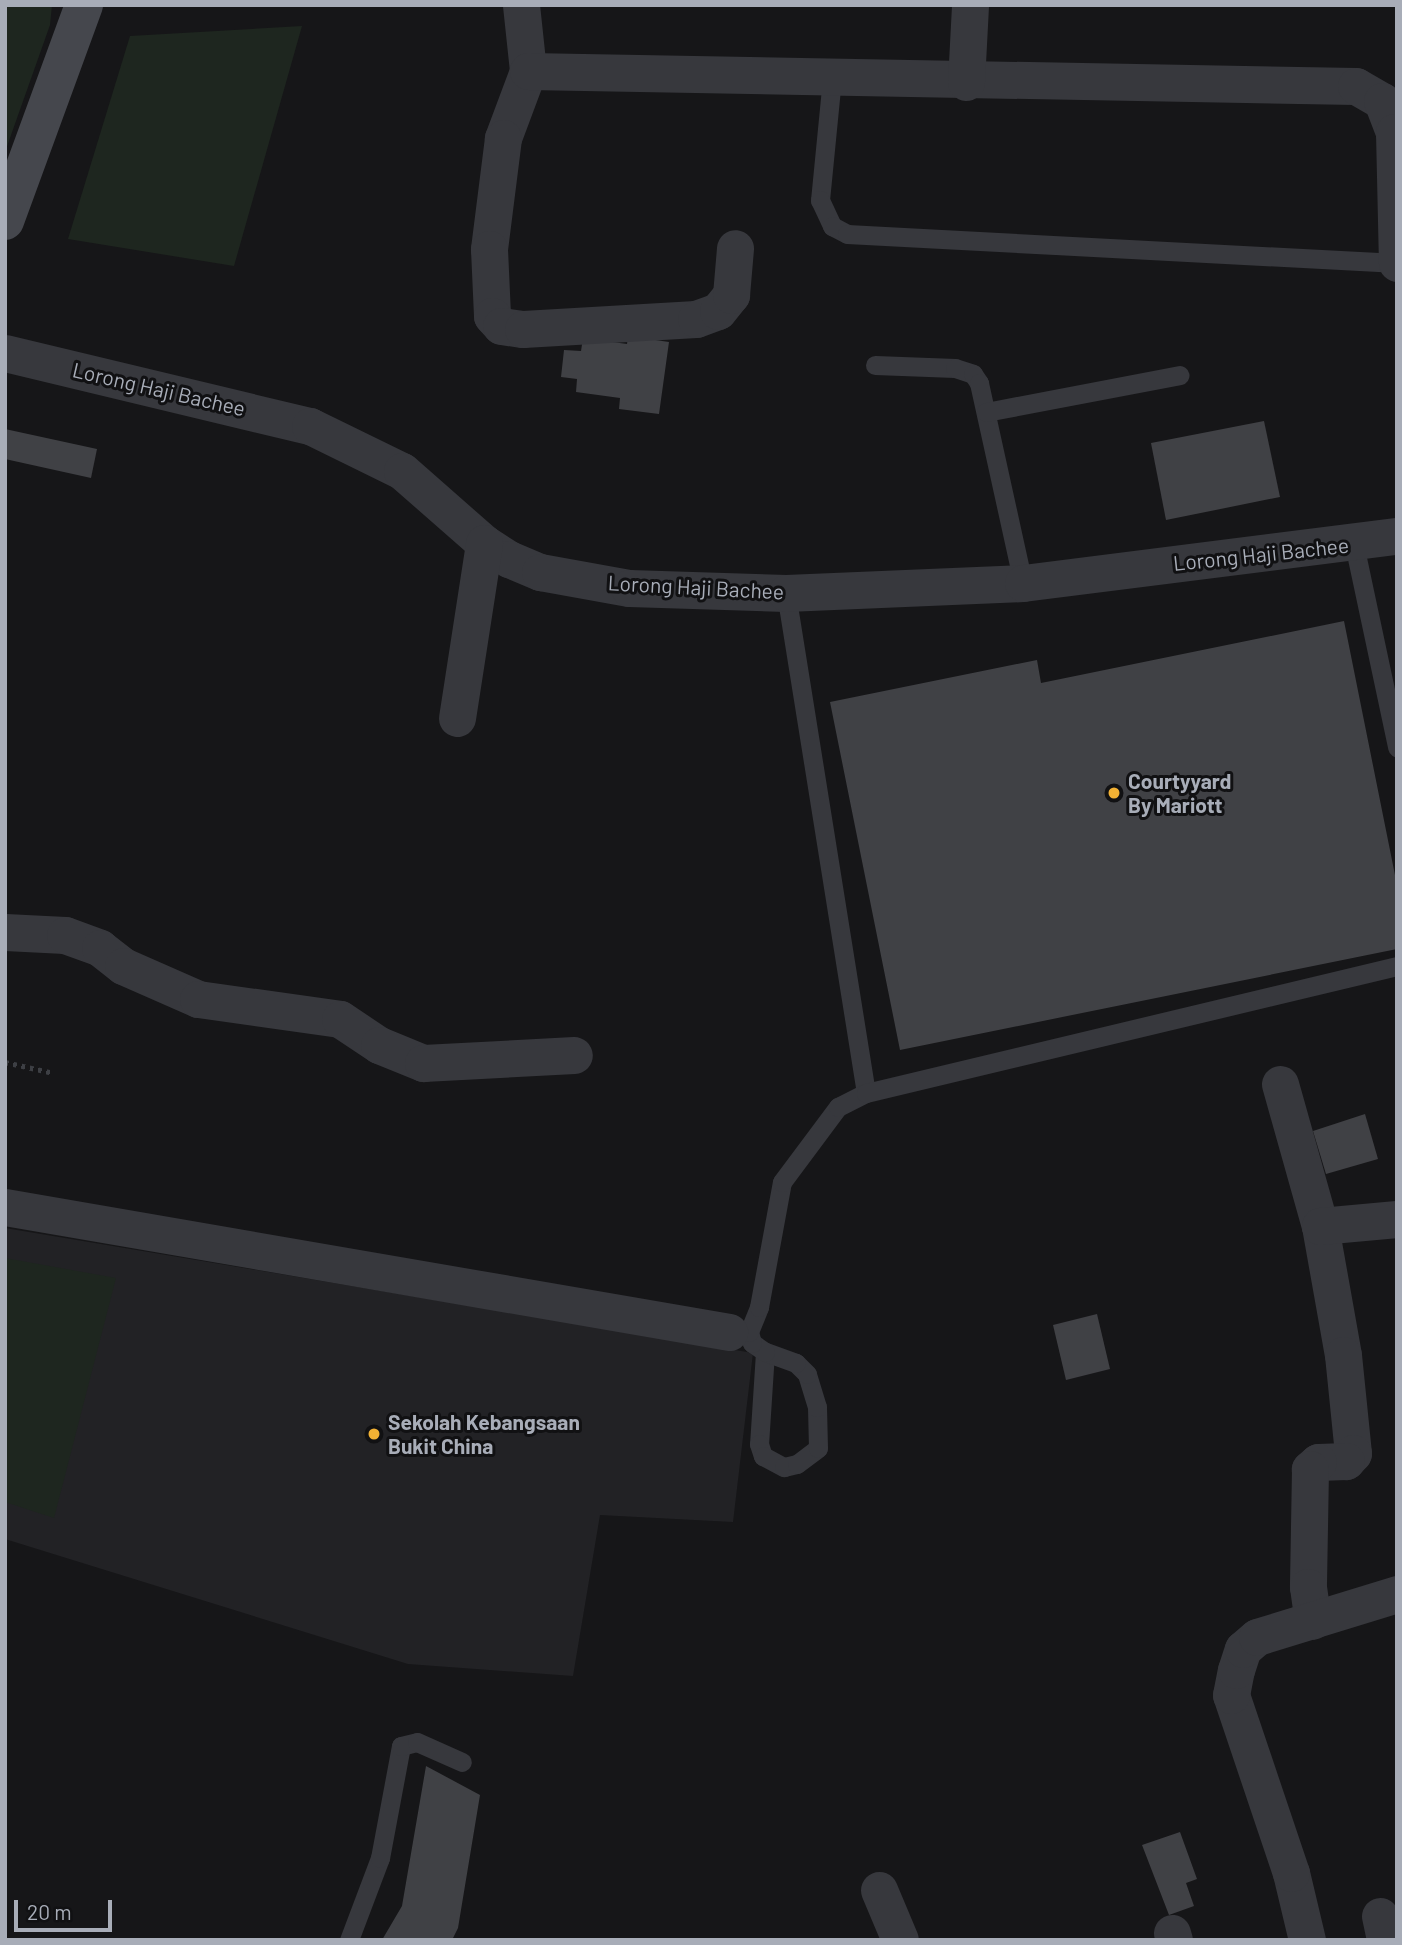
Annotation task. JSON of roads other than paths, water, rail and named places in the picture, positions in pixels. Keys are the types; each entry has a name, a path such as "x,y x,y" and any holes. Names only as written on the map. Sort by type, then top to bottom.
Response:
{"main road":[{"path":"5,221 84,5"}],"street":[{"path":"521,5 528,71 503,138 489,249 492,316 501,326 523,329 696,319 718,312 731,295 735,248"},
{"path":"966,82 970,5"},
{"path":"528,71 966,82 1356,86 1389,101 1394,132 1397,263"},
{"name":"Lorong Haji Bachee","path":"5,353 310,426 402,471 484,543 540,572 629,588 786,593 1023,583 1354,544 1397,536"},
{"path":"457,718 484,543"},
{"path":"5,932 65,935 100,948 123,966 198,999 340,1019 379,1045 424,1063 574,1055"},
{"path":"1280,1084 1320,1226 1343,1354 1353,1453 1346,1461 1318,1462 1310,1469 1308,1587 1313,1621"},
{"path":"5,1207 729,1332"},
{"path":"1320,1226 1397,1219"},
{"path":"1307,1940 1292,1873 1231,1695 1242,1650 1257,1637 1397,1594"},
{"path":"879,1890 900,1940"}],"lane":[{"path":"832,78 820,200 832,226 847,234 1397,263"},
{"path":"875,365 955,368 972,374 986,412 1023,583"},
{"path":"986,412 1180,375"},
{"path":"1354,544 1392,701 1397,747"},
{"path":"786,593 866,1093"},
{"path":"765,1352 759,1444 763,1456 784,1467 797,1464 818,1448 813,1391 807,1374 796,1363 765,1352 752,1343 749,1332 759,1307 782,1182 838,1107 866,1093 1397,966"},
{"path":"349,1940 380,1858 401,1746 417,1742 462,1762"}],"place":[{"name":"Courtyyard By Mariott","path":"1114,793"},
{"name":"Sekolah Kebangsaan Bukit China","path":"374,1434"}]}
